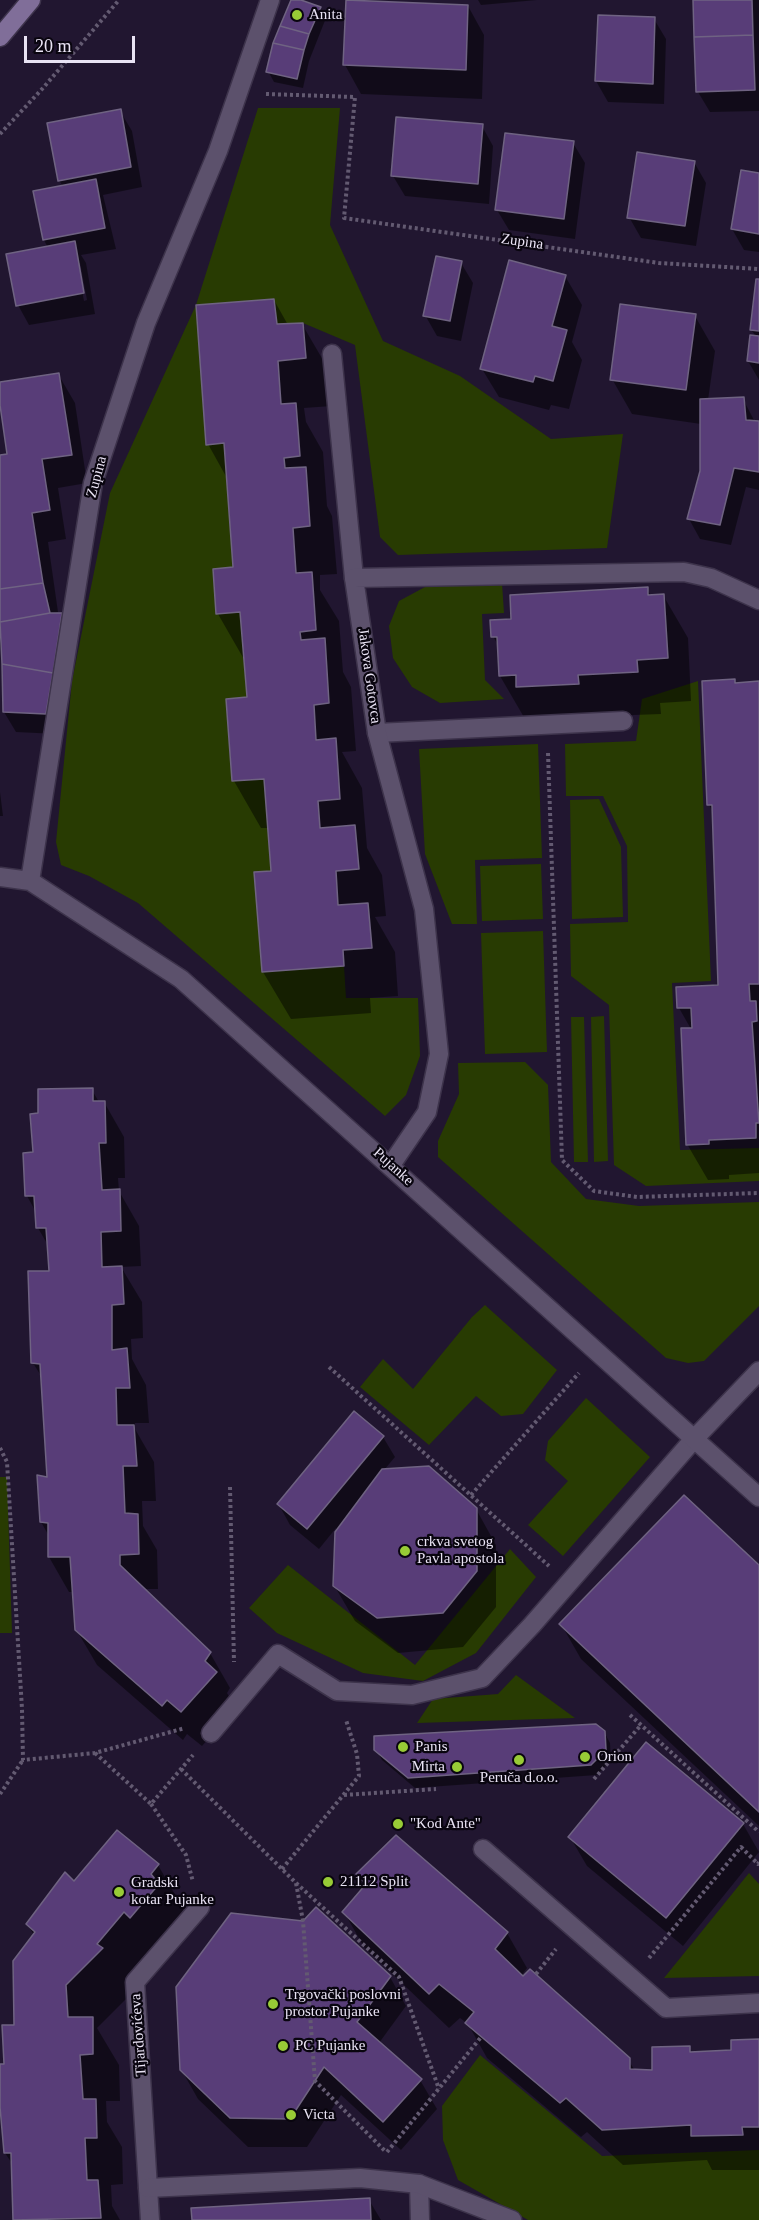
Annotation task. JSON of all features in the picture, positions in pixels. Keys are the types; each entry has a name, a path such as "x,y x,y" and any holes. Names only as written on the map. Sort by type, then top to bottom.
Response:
{"street":[{"path":"0,37 31,0"},
{"name":"Zupina","path":"30,881 93,483 146,323 218,151 270,0"},
{"name":"Jakova Gotovca","path":"332,354 354,578 377,733 424,909 439,1054 427,1112 391,1165"},
{"path":"354,578 684,572 711,578 759,600"},
{"path":"377,733 623,721"},
{"name":"Pujanke","path":"0,877 30,881 181,979 759,1497"},
{"path":"212,1733 278,1654 337,1691 412,1695 482,1678 532,1625 567,1582 694,1439 759,1371"},
{"path":"483,1849 666,2008 759,2003"},
{"name":"Tijardovićeva","path":"150,2220 135,1982 200,1907"},
{"path":"148,2188 360,2178 419,2184 512,2220"},
{"path":"419,2184 420,2220"}],"path":[{"path":"0,134 44,88 119,0"},
{"name":"Zupina","path":"238,93 355,97 344,218 659,263 759,269"},
{"path":"547,725 562,1161 594,1191 637,1197 759,1193"},
{"path":"471,1495 597,1352"},
{"path":"329,1367 567,1582"},
{"path":"0,1448 7,1462 23,1760 0,1794"},
{"path":"230,1487 234,1668"},
{"path":"282,1869 359,1776 357,1754 337,1691"},
{"path":"630,1715 759,1832"},
{"path":"594,1779 641,1725"},
{"path":"23,1760 95,1754 186,1727"},
{"path":"151,1804 212,1733"},
{"path":"95,1754 151,1804 186,1855 200,1907"},
{"path":"181,1769 296,1883 399,1977 439,2088"},
{"path":"343,1795 436,1790"},
{"path":"631,1979 741,1847 758,1864 759,1862"},
{"path":"296,1883 303,1921 315,2081 386,2152 482,2036"},
{"path":"536,1974 548,1958"}],"green space":[{"path":"258,108 340,108 330,225 383,341 460,376 551,439 623,434 607,548 398,555 380,537 355,345 303,323 277,324 274,299 196,305"},
{"path":"196,305 206,444 224,443 233,567 216,614 240,612 247,697 226,699 232,781 264,779 271,871 254,872 262,972 344,966 346,998 418,998 420,1056 406,1095 385,1116 138,903 89,876 61,865 56,842 72,681 110,493"},
{"path":"502,583 504,613 482,614 485,680 504,699 440,703 412,687 393,658 389,626 399,601 425,587"},
{"path":"698,681 711,981 672,983 680,1150 759,1148 759,1181 646,1186 614,1165 609,1005 571,976 570,924 628,922 627,846 603,796 566,796 565,744 636,741 642,699"},
{"path":"538,744 542,858 475,860 477,924 452,924 425,854 419,749"},
{"path":"599,799 621,847 623,917 572,919 570,800"},
{"path":"541,864 543,919 482,921 480,866"},
{"path":"543,931 547,1052 485,1054 481,933"},
{"path":"604,1016 608,1161 594,1162 591,1017"},
{"path":"571,1017 584,1017 588,1162 574,1162"},
{"path":"525,1062 548,1085 551,1162 586,1199 639,1206 759,1202 759,1306 704,1361 688,1363 666,1358 438,1157 438,1141 459,1094 458,1063"},
{"path":"485,1305 557,1370 523,1414 501,1416 476,1396 429,1445 360,1387 383,1359 413,1389 472,1317"},
{"path":"586,1398 650,1457 563,1556 528,1525 568,1481 545,1460 548,1441"},
{"path":"0,1477 7,1477 12,1633 0,1633"},
{"path":"510,1549 536,1577 476,1653 423,1681 363,1673 277,1633 249,1608 288,1565 415,1665"},
{"path":"516,1675 575,1718 417,1723 433,1699 498,1694"},
{"path":"749,1873 759,1884 759,1976 664,1978"},
{"path":"480,2055 602,2156 759,2150 759,2220 528,2220 458,2180 443,2140 442,2106"}],"building":[{"path":"291,0 301,0 321,7 309,34 280,26"},
{"path":"346,0 468,5 466,70 343,65"},
{"path":"693,0 752,0 753,35 694,37"},
{"path":"598,15 655,17 653,84 595,81"},
{"path":"280,26 309,34 304,50 273,43"},
{"path":"753,35 755,90 696,92 694,37"},
{"path":"273,43 304,50 297,79 266,72"},
{"path":"121,109 131,167 58,181 47,123"},
{"path":"396,117 483,124 478,184 391,176"},
{"path":"505,133 574,141 564,219 495,210"},
{"path":"637,152 695,161 685,226 627,218"},
{"path":"741,170 759,173 759,234 731,229"},
{"path":"96,179 105,228 43,240 33,191"},
{"path":"75,241 84,293 16,306 6,254"},
{"path":"436,256 462,261 450,321 423,316"},
{"path":"509,260 566,275 552,326 567,330 553,381 535,376 533,382 480,369"},
{"path":"756,279 759,279 759,331 750,330"},
{"path":"274,299 277,324 303,323 306,358 278,361 281,404 296,403 300,456 284,458 285,468 306,467 310,526 293,528 296,573 312,572 316,630 300,632 301,640 325,638 329,703 314,705 316,740 336,738 340,799 318,801 320,828 355,825 359,869 336,871 338,905 368,903 372,948 343,950 344,966 262,972 254,872 271,871 264,779 232,781 226,699 247,697 240,612 216,614 213,569 233,567 224,443 206,445 196,305"},
{"path":"620,304 696,314 686,390 610,380"},
{"path":"750,335 759,336 759,363 747,361"},
{"path":"59,373 72,455 42,459 50,510 32,513 43,583 0,589 0,455 7,454 0,405 0,382"},
{"path":"744,397 746,420 759,421 759,472 734,468 720,525 687,519 700,471 700,399"},
{"path":"43,583 50,613 0,622 0,589"},
{"path":"648,587 648,595 664,594 668,658 637,660 638,672 578,675 579,684 516,687 516,675 499,676 497,637 491,637 490,620 511,619 510,595"},
{"path":"62,613 53,673 2,664 0,622"},
{"path":"2,664 53,673 46,714 3,712"},
{"path":"735,679 735,683 759,681 759,984 749,984 750,1001 756,1001 757,1021 752,1022 759,1123 756,1123 756,1138 709,1140 709,1144 686,1145 681,1028 692,1028 691,1008 677,1008 676,987 718,985 712,805 707,805 702,681"},
{"path":"93,1088 93,1101 105,1101 106,1143 99,1143 102,1190 120,1189 121,1231 101,1232 102,1267 122,1266 124,1304 112,1305 112,1350 127,1348 130,1388 116,1388 117,1425 134,1425 137,1466 123,1466 125,1513 138,1514 139,1554 120,1555 120,1565 211,1652 205,1661 217,1672 181,1712 167,1700 162,1706 75,1630 70,1557 48,1557 48,1523 40,1522 37,1475 47,1477 40,1364 31,1363 28,1271 49,1271 46,1228 36,1228 34,1196 25,1196 23,1153 33,1152 30,1114 38,1113 38,1089"},
{"path":"354,1411 384,1436 307,1529 277,1504"},
{"name":"crkva svetog Pavla apostola","path":"429,1466 477,1508 477,1571 443,1613 377,1618 333,1586 335,1532 382,1469"},
{"path":"684,1495 759,1565 759,1812 559,1624"},
{"path":"596,1724 605,1731 606,1750 591,1765 408,1778 374,1750 374,1736"},
{"path":"646,1742 744,1823 666,1918 568,1837"},
{"path":"117,1830 159,1864 151,1874 159,1884 130,1918 124,1912 97,1944 103,1948 66,1985 68,2017 93,2017 93,2054 80,2055 83,2099 96,2099 97,2138 85,2138 87,2180 98,2180 101,2218 13,2220 11,2153 4,2153 0,2107 0,2064 4,2064 2,2025 14,2025 13,1961 35,1932 26,1924 65,1872 74,1881"},
{"path":"396,1835 508,1932 495,1949 523,1976 530,1969 630,2058 630,2069 652,2070 652,2047 690,2046 690,2052 731,2050 731,2040 759,2039 759,2127 742,2127 743,2135 691,2136 691,2125 602,2130 566,2098 560,2103 465,2023 474,2012 439,1984 429,1994 342,1912 366,1884 356,1874"},
{"name":"Trgovački poslovni prostor Pujanke","path":"316,1907 391,1976 357,2022 422,2079 383,2122 324,2067 290,2119 230,2118 180,2070 176,1987 231,1913 303,1921"},
{"path":"370,2198 371,2220 192,2220 191,2208"}],"place":[{"name":"Anita","path":"297,15"},
{"name":"crkva svetog Pavla apostola","path":"405,1551"},
{"name":"Panis","path":"403,1747"},
{"name":"Orion","path":"585,1757"},
{"name":"Peruča d.o.o.","path":"519,1760"},
{"name":"Mirta","path":"457,1767"},
{"name":"\"Kod Ante\"","path":"398,1824"},
{"name":"21112 Split","path":"328,1882"},
{"name":"Gradski kotar Pujanke","path":"119,1892"},
{"name":"Trgovački poslovni prostor Pujanke","path":"273,2004"},
{"name":"PC Pujanke","path":"283,2046"},
{"name":"Victa","path":"291,2115"}]}
